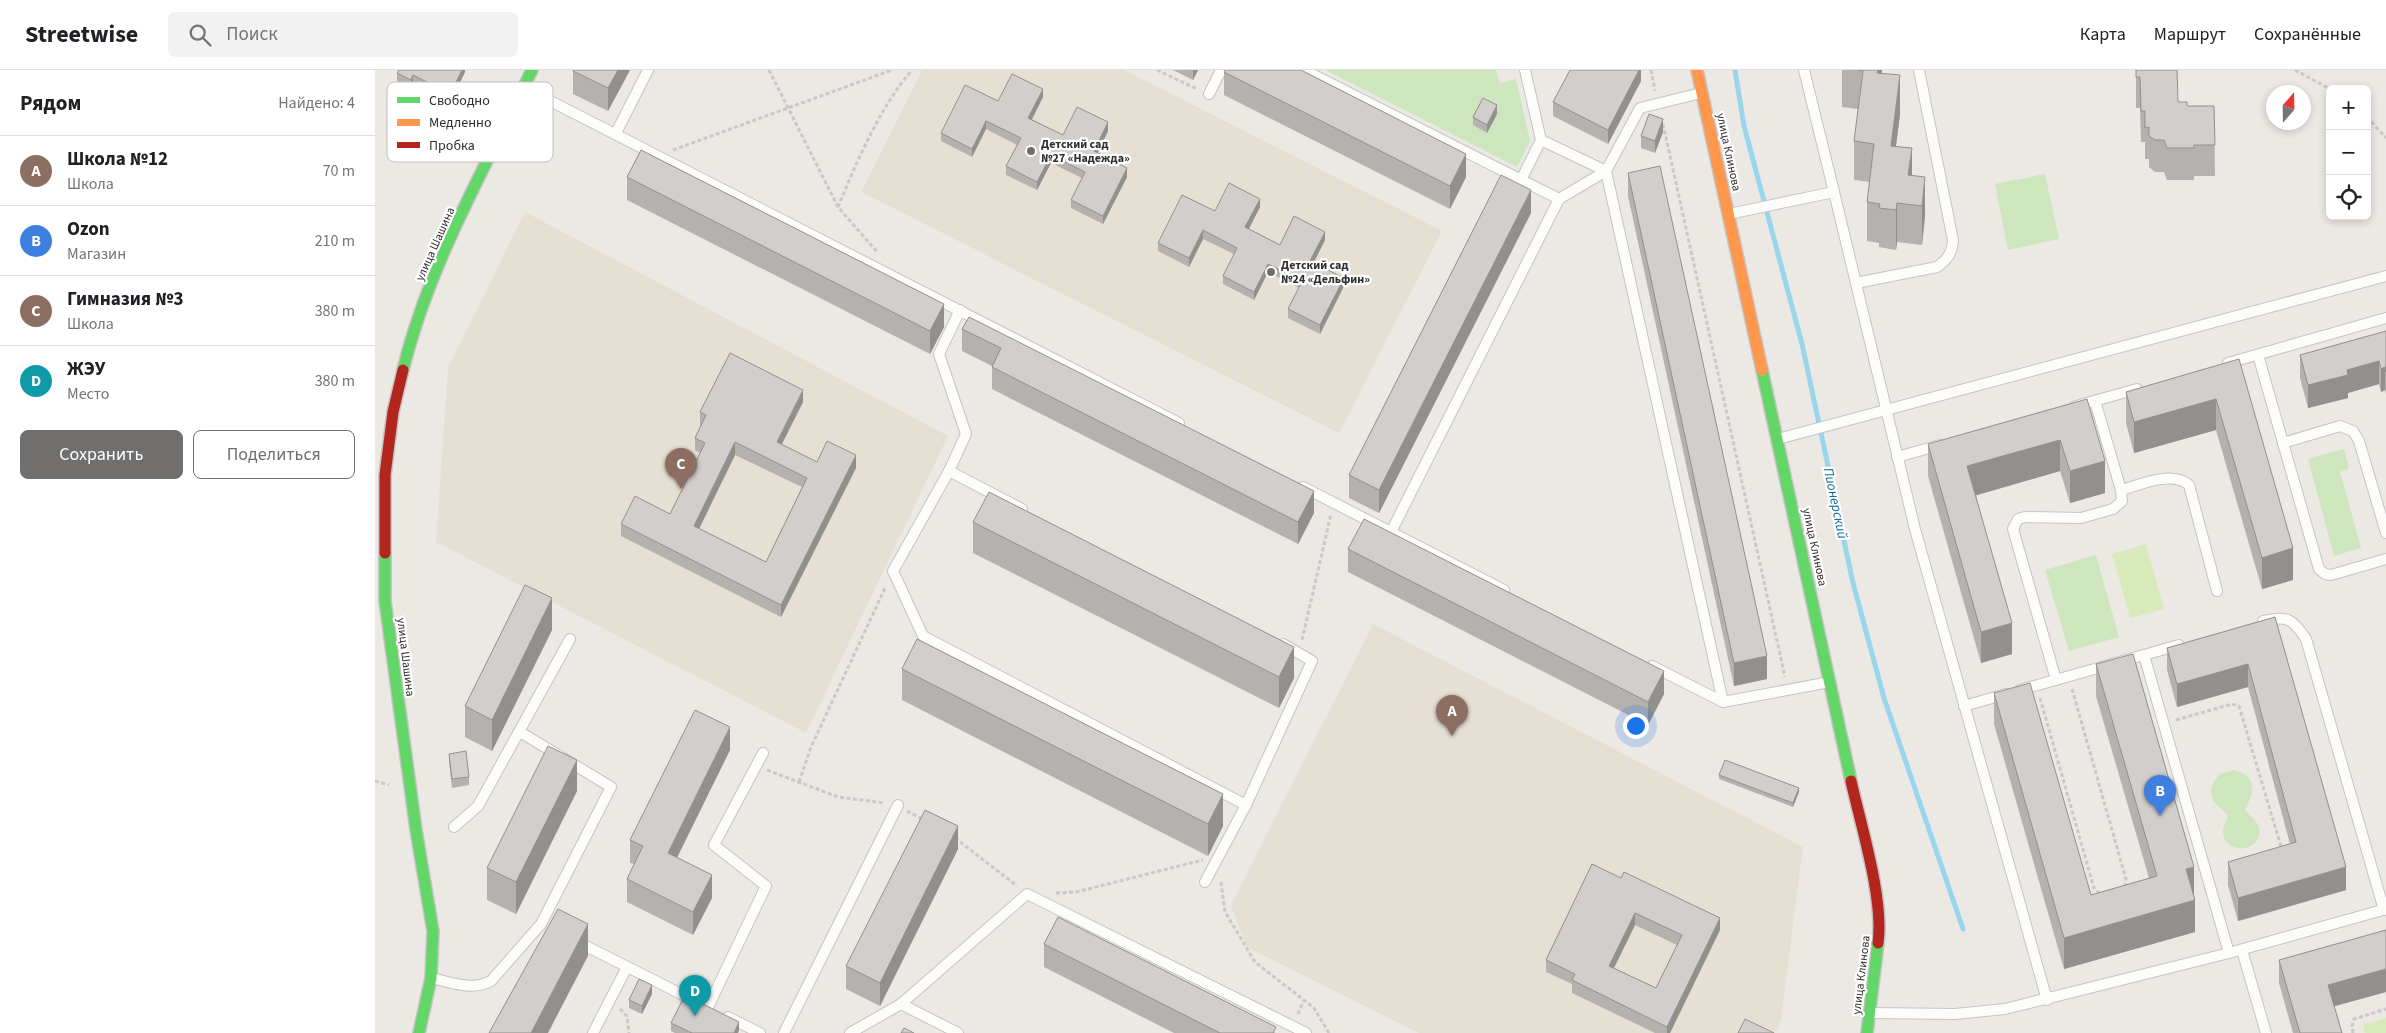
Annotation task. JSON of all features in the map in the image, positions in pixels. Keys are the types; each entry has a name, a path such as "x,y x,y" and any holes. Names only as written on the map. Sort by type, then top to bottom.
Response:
{"street":[{"name":"улица Шашина","path":"526,82 532,70"},
{"name":"улица Клинова","path":"1697,70 1876,895 1880,931 1867,1033"},
{"name":"улица Шашина","path":"419,1033 431,978 433,931 390,651 379,529 393,412 412,334 441,257 487,162"}],"lane":[{"path":"615,133 648,70"},
{"path":"1209,94 1221,70"},
{"path":"1304,70 1559,199"},
{"path":"1521,180 1541,140 1525,70"},
{"path":"1804,70 1915,529 2047,1000"},
{"path":"1856,283 1937,267 1947,260 1952,251 1953,240 1919,70"},
{"path":"1391,532 1559,199 1606,171 1640,108 1702,93"},
{"path":"553,102 1186,426"},
{"path":"1541,140 1606,171"},
{"path":"1606,171 1723,702"},
{"path":"1728,214 1834,192"},
{"path":"1777,439 2386,276"},
{"path":"960,310 939,354 967,434 949,471 893,571 923,636 1246,805"},
{"path":"2219,365 2386,318"},
{"path":"2258,354 2321,572 2331,574 2386,559"},
{"path":"2067,409 2143,387"},
{"path":"2056,680 2015,535 2015,524 2018,519 2025,517 2081,518 2113,509 2122,501 2121,490 2095,401"},
{"path":"2283,443 2340,426 2353,431 2359,440 2386,534"},
{"path":"1897,457 1954,441"},
{"path":"949,471 1028,512"},
{"path":"2121,490 2168,478 2177,478 2189,485 2217,591"},
{"path":"1290,480 1513,595"},
{"path":"1870,1013 1955,1014 2005,1008 2047,1000 2242,950 2385,909 2306,639 2296,623 2286,618 2275,618 2257,623"},
{"path":"454,827 478,806 570,639"},
{"path":"1205,882 1246,805 1312,661 1272,639"},
{"path":"1964,706 2191,642"},
{"path":"2144,655 2229,953"},
{"path":"1644,662 1723,702 1831,682"},
{"path":"431,978 470,987 481,986 491,981 546,926 611,787 520,732"},
{"path":"707,1007 765,886 713,846 763,753"},
{"path":"784,1033 898,805"},
{"path":"850,1033 901,1004 1027,894 1306,1033"},
{"path":"567,937 760,1033"},
{"path":"2242,950 2266,1033"},
{"path":"593,1033 627,967"},
{"path":"901,1004 958,1033"}],"path":[{"path":"769,70 838,207 881,258"},
{"path":"658,155 892,70"},
{"path":"838,207 854,168 898,86 912,70"},
{"path":"1157,70 1209,94"},
{"path":"1651,70 1788,690"},
{"path":"2295,70 2326,87"},
{"path":"2371,122 2386,138"},
{"path":"1298,652 1305,632 1333,502"},
{"path":"799,782 811,746 893,571"},
{"path":"2069,676 2127,879 2125,888 2120,890"},
{"path":"2037,686 2094,888 2100,894 2105,895"},
{"path":"2163,724 2232,704 2239,706 2283,855"},
{"path":"757,766 838,797 898,805 932,824"},
{"path":"949,834 1027,894 1076,892 1219,855 1225,912 1255,962 1314,1008 1329,1033"},
{"path":"611,998 627,1016 629,1033"},
{"path":"2353,1033 2354,1019 2386,1009"}],"shaded area":[{"path":"922,70 1124,70 1442,231 1339,433 861,192"},
{"path":"525,212 948,436 806,733 436,542 448,368"},
{"path":"1373,624 1803,847 1781,1020 1775,1033 1419,1033 1247,947 1231,906"}],"green space":[{"path":"1325,70 1496,70 1500,83 1516,79 1530,141 1517,167"},
{"path":"2045,174 2059,239 2008,250 1995,184"},
{"path":"2344,449 2349,469 2340,472 2361,548 2334,556 2308,459"},
{"path":"2146,544 2164,609 2130,618 2112,554"},
{"path":"2096,555 2119,637 2069,651 2045,570"},
{"path":"2234,770 2247,776 2250,780 2252,785 2251,797 2245,809 2259,828 2259,836 2255,843 2243,848 2235,848 2229,845 2225,839 2223,829 2228,816 2215,803 2211,795 2212,786 2220,774"},
{"path":"2386,1018 2386,1033 2365,1033 2363,1024"}],"building":[{"path":"399,70 462,70 456,82 427,82 413,75 411,80 397,73"},
{"path":"573,70 618,70 608,88"},
{"path":"1225,70 1301,70 1466,154 1450,186 1224,72"},
{"path":"1570,70 1639,70 1608,130 1553,102"},
{"path":"1857,70 1878,70 1877,73 1900,75 1891,146 1912,148 1908,175 1925,177 1922,206 1897,203 1896,210 1879,208 1880,204 1867,202 1874,144 1854,141 1863,71"},
{"path":"2136,70 2177,70 2178,102 2187,102 2187,106 2214,106 2215,145 2194,145 2194,148 2167,148 2164,140 2155,140 2149,136 2149,127 2145,128 2145,111 2141,111 2140,77 2136,77"},
{"path":"1012,74 1043,89 1028,118 1063,135 1077,107 1108,122 1094,151 1127,168 1103,216 1071,200 1085,172 1051,155 1037,182 1006,166 1021,138 986,121 972,149 941,133 965,85 998,101"},
{"path":"1483,98 1497,105 1487,125 1473,117"},
{"path":"1649,114 1663,119 1655,141 1641,136"},
{"path":"641,150 944,304 930,331 627,177"},
{"path":"1660,166 1767,656 1734,663 1628,173"},
{"path":"1501,175 1531,190 1379,490 1349,475"},
{"path":"1229,183 1260,199 1245,227 1280,245 1294,216 1325,232 1310,261 1344,278 1320,325 1288,309 1302,281 1268,264 1254,292 1223,276 1237,248 1203,230 1189,258 1158,243 1182,195 1215,211"},
{"path":"969,317 1314,491 1298,522 992,367 1001,348 962,329"},
{"path":"2386,331 2386,372 2385,367 2381,369 2379,361 2347,370 2348,375 2308,385 2300,355"},
{"path":"730,353 803,390 777,442 817,462 827,441 856,455 781,605 621,524 635,496 670,514 705,443 695,438 706,415 700,412","holes":["735,442 807,478 766,562 694,526"]},
{"path":"2239,359 2293,548 2262,558 2216,399 2134,422 2126,392"},
{"path":"2087,399 2105,461 2070,471 2060,440 1967,466 2012,623 1981,632 1928,444"},
{"path":"989,492 1294,647 1279,677 973,522"},
{"path":"1364,519 1664,671 1648,702 1348,549"},
{"path":"525,585 552,598 492,720 465,706"},
{"path":"2275,617 2346,867 2238,898 2228,862 2296,842 2248,664 2177,684 2167,648"},
{"path":"917,639 1223,794 1208,824 902,669"},
{"path":"2133,654 2194,867 2186,869 2195,900 2064,938 1994,693 2030,683 2091,895 2157,876 2096,664"},
{"path":"695,710 730,727 668,853 712,875 693,912 627,879 643,846 630,840"},
{"path":"548,746 577,760 516,882 487,868"},
{"path":"466,751 469,777 452,779 449,754"},
{"path":"1725,760 1799,788 1793,803 1719,775"},
{"path":"925,810 958,826 880,983 846,966"},
{"path":"1592,864 1621,878 1624,872 1720,918 1667,1027 1572,980 1575,974 1546,960","holes":["1635,913 1682,935 1656,988 1609,966"]},
{"path":"558,909 588,924 531,1033 489,1033"},
{"path":"1058,917 1276,1027 1273,1033 1220,1033 1044,944"},
{"path":"2386,930 2386,969 2328,985 2342,1033 2300,1033 2279,960"},
{"path":"639,979 652,985 642,1006 629,1000"},
{"path":"685,995 739,1022 734,1033 692,1033 671,1023"},
{"path":"1745,1019 1774,1033 1738,1033"},
{"path":"904,1028 914,1033 901,1033"}],"waterway":[{"name":"Пионерский","path":"1735,70 1744,126 1802,344 1853,583 1884,698 1963,929"}],"traffic: fast":[{"path":"526,82 532,70"},
{"path":"403,370 414,331 443,254 486,162"},
{"path":"1762,370 1851,781"},
{"path":"385,553 385,601 416,830 433,931 431,978 419,1033"},
{"path":"1867,1033 1878,943"}],"traffic: slow":[{"path":"1697,70 1762,370"}],"traffic: jam":[{"path":"385,553 385,475 393,412 403,370"},
{"path":"1851,781 1875,884 1878,905 1878,943"}],"place":[{"name":"Детский сад №27 «Надежда»","path":"1031,151"},
{"name":"Детский сад №24 «Дельфин»","path":"1271,272"},
{"name":"Гимназия №3","path":"681,489"},
{"name":"Школа №12","path":"1452,736"},
{"name":"Ozon","path":"2160,816"},
{"name":"ЖЭУ","path":"695,1016"}]}
